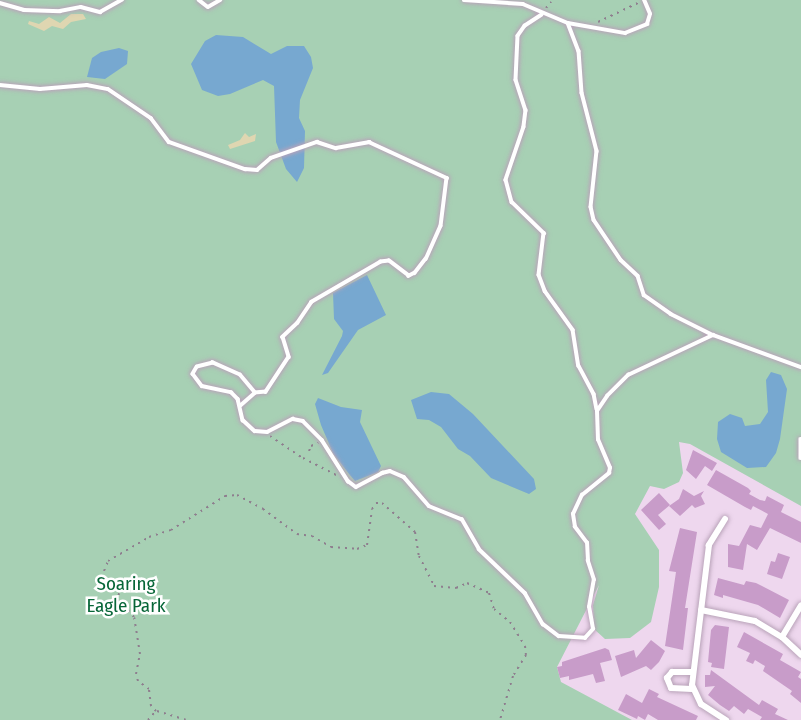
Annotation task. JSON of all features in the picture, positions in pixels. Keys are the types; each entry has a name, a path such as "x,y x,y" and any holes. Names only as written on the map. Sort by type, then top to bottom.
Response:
{"street":[{"path":"725,519 709,545 692,689 701,704 726,720"},
{"path":"782,637 801,605"},
{"path":"701,610 742,617 782,637 801,655"},
{"path":"692,689 671,688 667,681 673,672 693,672"}],"lane":[{"path":"0,3 23,10 38,8 60,12 81,7 100,12 122,0"},
{"path":"199,0 208,7 220,0"},
{"path":"464,0 523,4 542,15 617,33 638,30 647,24 650,14 644,0"},
{"path":"255,393 240,375 213,363 197,367 192,374 202,386 231,392 241,407 247,426 267,432 293,419 303,421 322,440 348,481 356,486 363,486 382,472 390,471 404,477 429,506 462,519 489,561 525,593 543,624 559,636 585,638 593,629 589,607 594,580 588,561 587,543 575,527 573,514 582,495 608,473 610,468 598,440 594,394 579,366 573,330 545,291 538,275 544,233 512,202 506,180 524,127 526,110 515,65 518,36 525,26 542,15"},
{"path":"568,23 579,51 582,93 597,151 591,206 594,220 621,260 638,276 645,295 671,314 713,335 801,367"},
{"path":"0,85 40,89 87,85 108,89 152,118 169,142 179,147 195,149 245,169 257,170 271,158 317,142 336,148 369,142 447,178 441,226 426,259 415,273 409,276 388,261 381,262 312,302 298,323 283,337 289,357 274,382 266,392 255,393 246,398 241,407"},
{"path":"597,411 628,375 713,335"},
{"path":"801,439 801,458"}],"path":[{"path":"588,28 644,0"},
{"path":"267,432 303,458 348,481"},
{"path":"309,451 311,446 322,440"},
{"path":"186,720 156,711 151,706 149,690 138,681 136,674 140,654 134,617 121,602 117,589 105,578 104,571 108,561 149,537 171,530 225,496 237,495 263,509 283,527 321,540 331,547 364,548 367,545 372,509 376,503 388,506 415,532 419,556 434,586 456,588 467,583 489,593 494,609 510,622 526,646 526,655 513,677 501,719"},
{"path":"148,720 156,711"}],"green space":[{"name":"Soaring Eagle Park","path":"0,0 801,0 801,506 690,444 679,442 683,473 679,482 664,489 650,486 635,514 659,550 659,587 651,622 630,638 605,639 594,629 593,605 599,585 557,667 561,682 632,720 0,720"}],"sand":[{"path":"71,14 83,14 86,19 71,22 63,29 52,26 44,31 28,24 29,21 39,24 49,17 60,23"},
{"path":"245,133 249,137 256,134 255,141 230,149 228,145 240,140"}],"water":[{"path":"216,35 243,37 271,54 287,46 304,46 311,57 313,68 300,100 299,118 305,131 304,168 297,182 286,169 276,142 274,86 263,80 230,94 218,96 202,90 191,64 205,41"},
{"path":"119,48 128,51 127,64 105,79 87,77 92,58 101,52"},
{"path":"367,275 386,315 358,330 328,373 322,375 343,331 334,319 333,293"},
{"path":"771,372 781,375 787,389 780,439 776,453 766,467 747,468 721,452 717,439 718,422 730,414 742,418 745,426 760,424 768,412 766,380"},
{"path":"431,392 449,394 473,414 534,479 536,489 529,494 491,478 470,456 458,449 441,427 429,420 417,419 411,400"},
{"path":"318,398 341,407 362,410 360,422 381,466 378,472 355,481 349,474 333,453 321,425 315,404"}],"building":[{"path":"693,450 717,463 712,471 705,466 696,479 686,470"},
{"path":"716,470 748,488 751,491 749,494 760,500 765,501 767,496 784,505 781,512 801,522 801,543 770,528 757,550 747,544 743,570 728,567 728,544 739,546 750,525 761,528 768,514 753,506 751,510 707,485"},
{"path":"683,489 694,496 704,491 701,496 705,504 695,508 692,505 680,516 669,506 679,499"},
{"path":"659,493 670,505 658,515 666,524 659,530 641,510"},
{"path":"680,528 697,532 685,608 688,608 683,650 665,646 676,572 669,571"},
{"path":"778,553 790,557 782,579 767,574 771,561 775,562"},
{"path":"718,578 744,585 746,581 756,583 789,600 780,618 758,605 714,595"},
{"path":"715,625 729,627 724,669 711,667 712,663 708,662 711,630"},
{"path":"744,632 783,654 780,660 801,672 798,677 801,679 801,703 790,694 792,691 763,671 765,666 755,660 753,664 746,661 750,653 737,647"},
{"path":"651,640 665,651 659,662 651,670 646,666 621,677 615,656 634,650 636,658"},
{"path":"605,648 609,650 612,660 600,663 605,681 596,683 593,674 569,680 569,676 560,678 557,667 562,666 562,662"},
{"path":"711,670 759,705 762,700 778,709 775,714 788,720 760,720 762,717 748,709 744,714 734,706 729,711 708,695 715,686 705,687 705,675 710,675"},
{"path":"649,689 659,694 657,697 698,716 696,720 658,720 648,714 645,720 638,716 637,719 618,710 626,694 642,703"}]}
